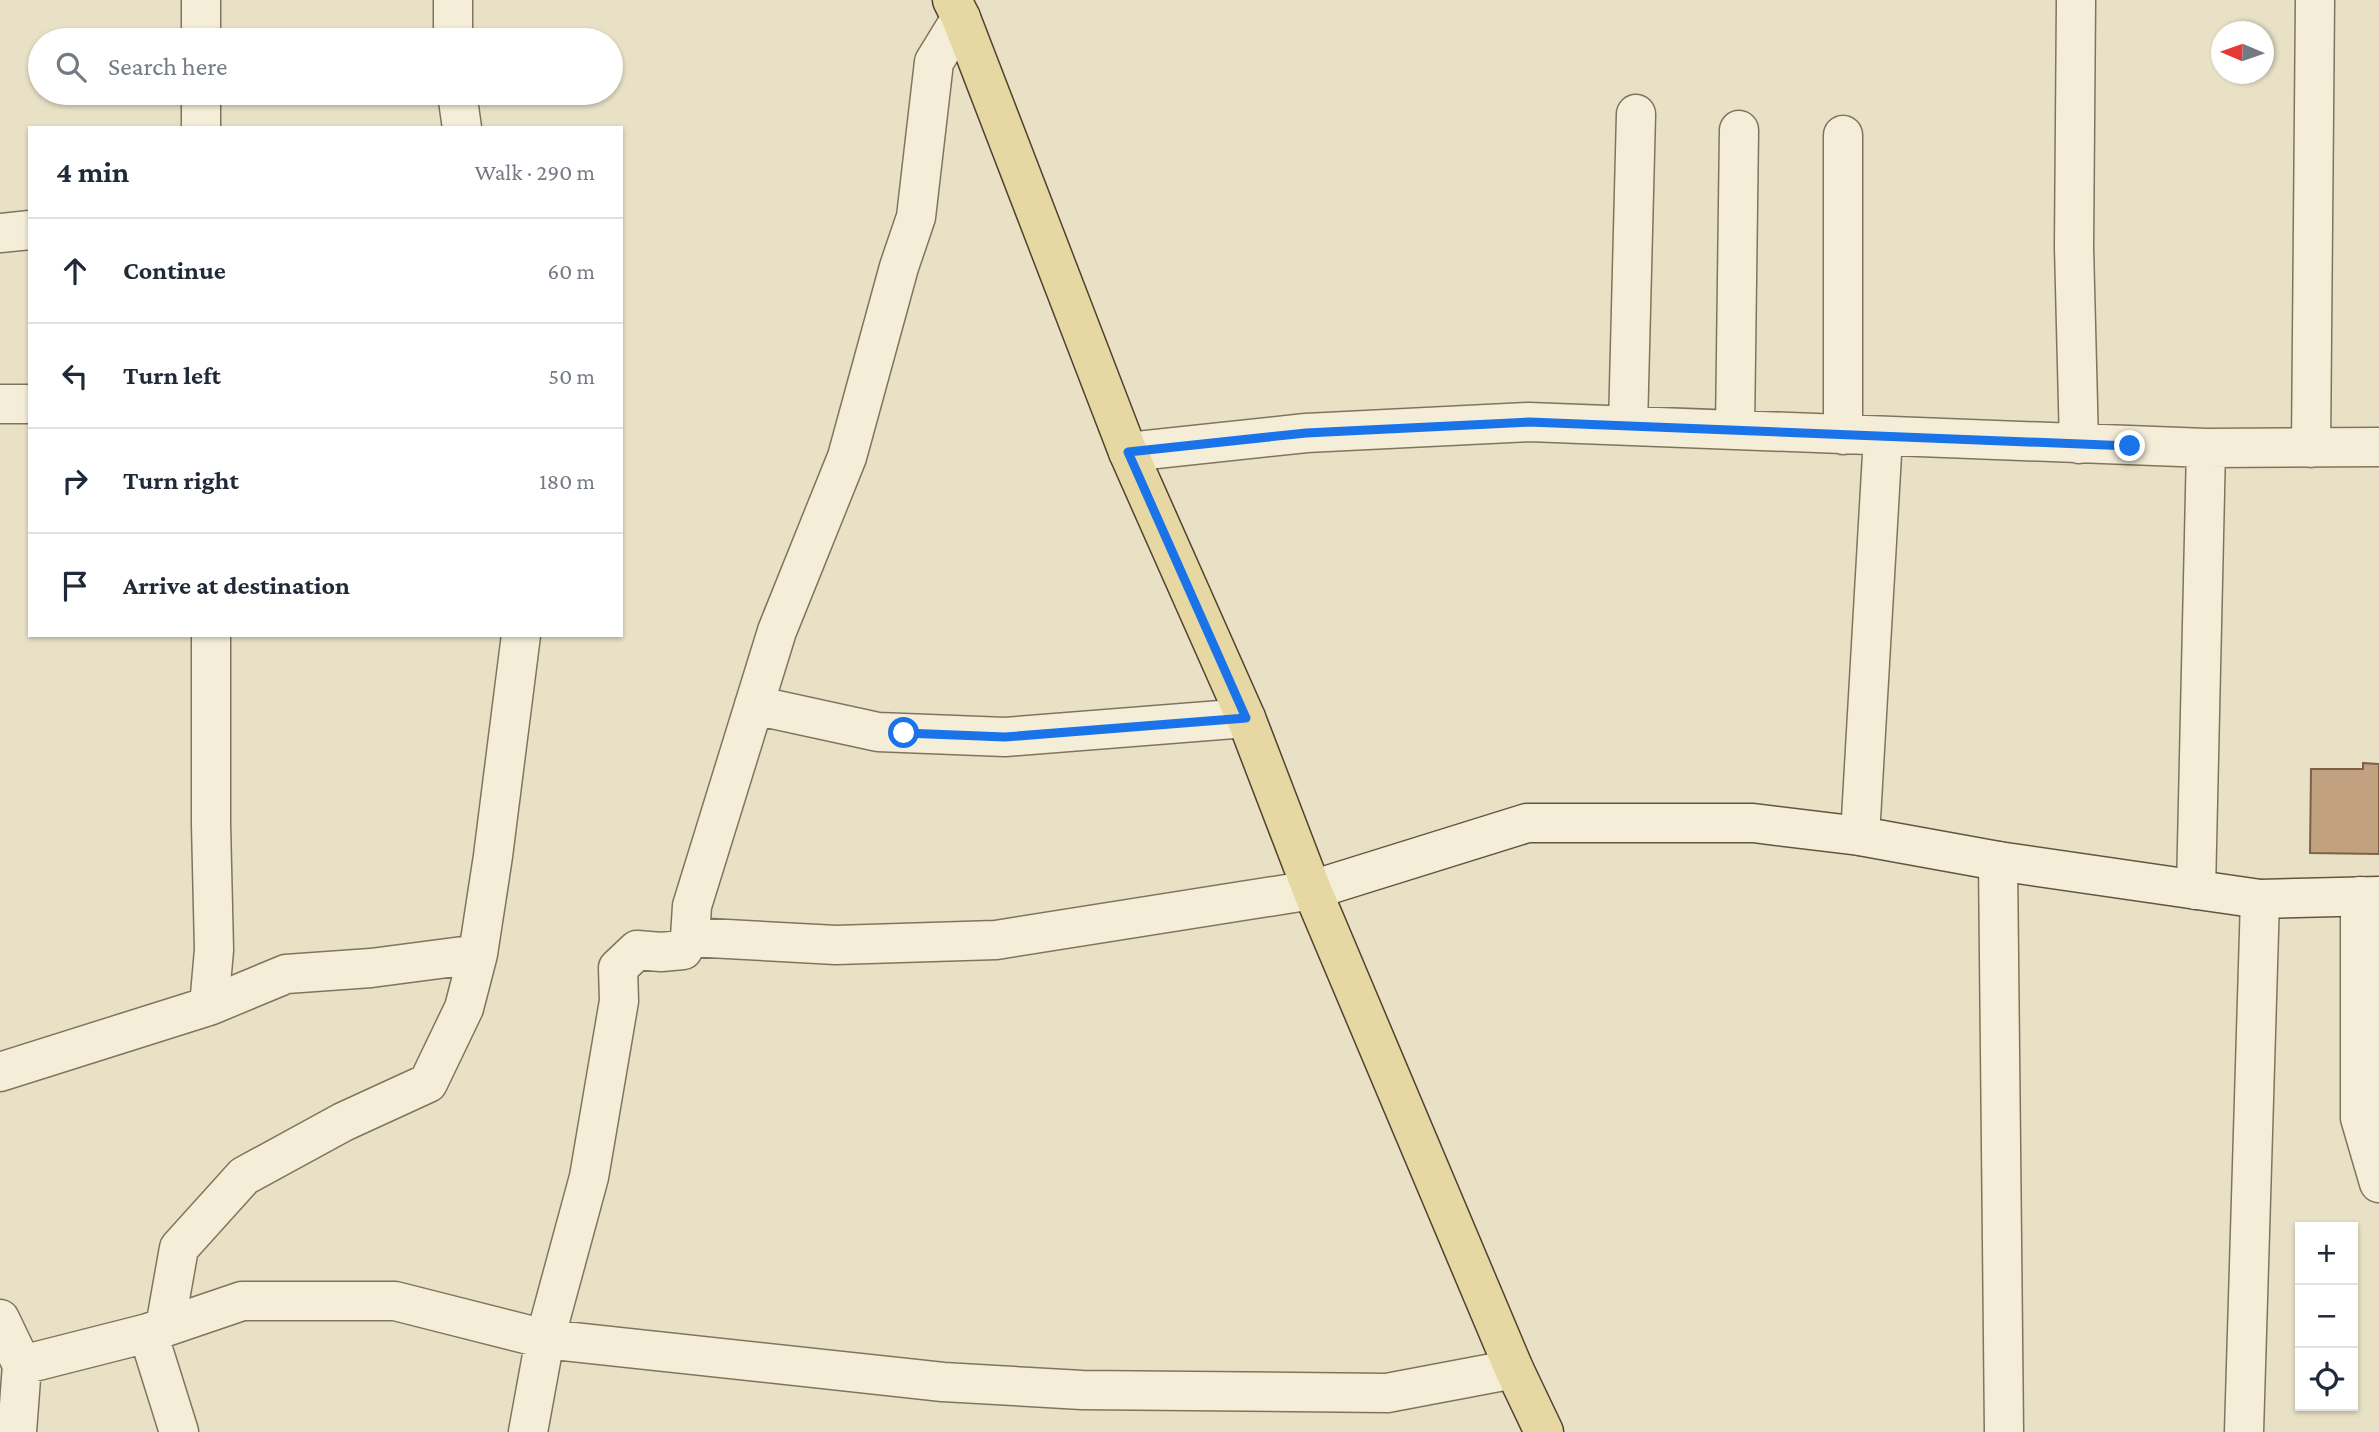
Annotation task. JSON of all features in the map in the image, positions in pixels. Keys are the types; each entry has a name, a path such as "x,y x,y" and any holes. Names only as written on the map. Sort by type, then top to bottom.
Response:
{"main road":[{"path":"957,9 1128,452 1246,718 1312,890 1514,1369 1544,1432"}],"street":[{"path":"201,0 201,28"},
{"path":"453,0 453,28"},
{"path":"2076,0 2074,247 2080,444"},
{"path":"2311,447 2315,0"},
{"path":"527,1432 545,1339 589,1177 619,1001 618,968 637,950 683,950 690,937 692,906 777,631 847,457 899,267 916,218 934,62 957,9"},
{"path":"201,105 201,126"},
{"path":"459,105 462,126"},
{"path":"1628,426 1636,114"},
{"path":"1735,430 1738,130"},
{"path":"1843,135 1843,436"},
{"path":"0,233 28,230"},
{"path":"0,404 28,404"},
{"path":"1128,452 1306,433 1529,422 2206,448 2379,447"},
{"path":"1860,836 1883,437"},
{"path":"2196,890 2206,448"},
{"path":"209,1006 215,950 211,824 211,637"},
{"path":"179,1432 157,1330 179,1248 244,1177 343,1122 428,1083 464,1008 478,954 493,856 521,637"},
{"path":"754,705 878,732 1005,737 1246,718"},
{"path":"690,937 836,945 996,940 1312,890 1527,823 1753,823 1860,836 1998,861 2260,899 2370,896 2360,1118 2379,1182"},
{"path":"1998,861 2004,1432"},
{"path":"2244,1432 2260,899"},
{"path":"0,1072 209,1006 286,974 371,968 478,954"},
{"path":"22,1365 157,1330 242,1301 396,1301 545,1339 943,1382 1082,1390 1387,1393 1514,1369"},
{"path":"0,1319 22,1365 17,1432"}],"building":[{"path":"2363,763 2379,764 2379,854 2310,853 2311,769 2363,769"}],"route":[{"path":"904,733 1005,737 1246,718 1128,452 1306,433 1529,422 2130,446"}]}
